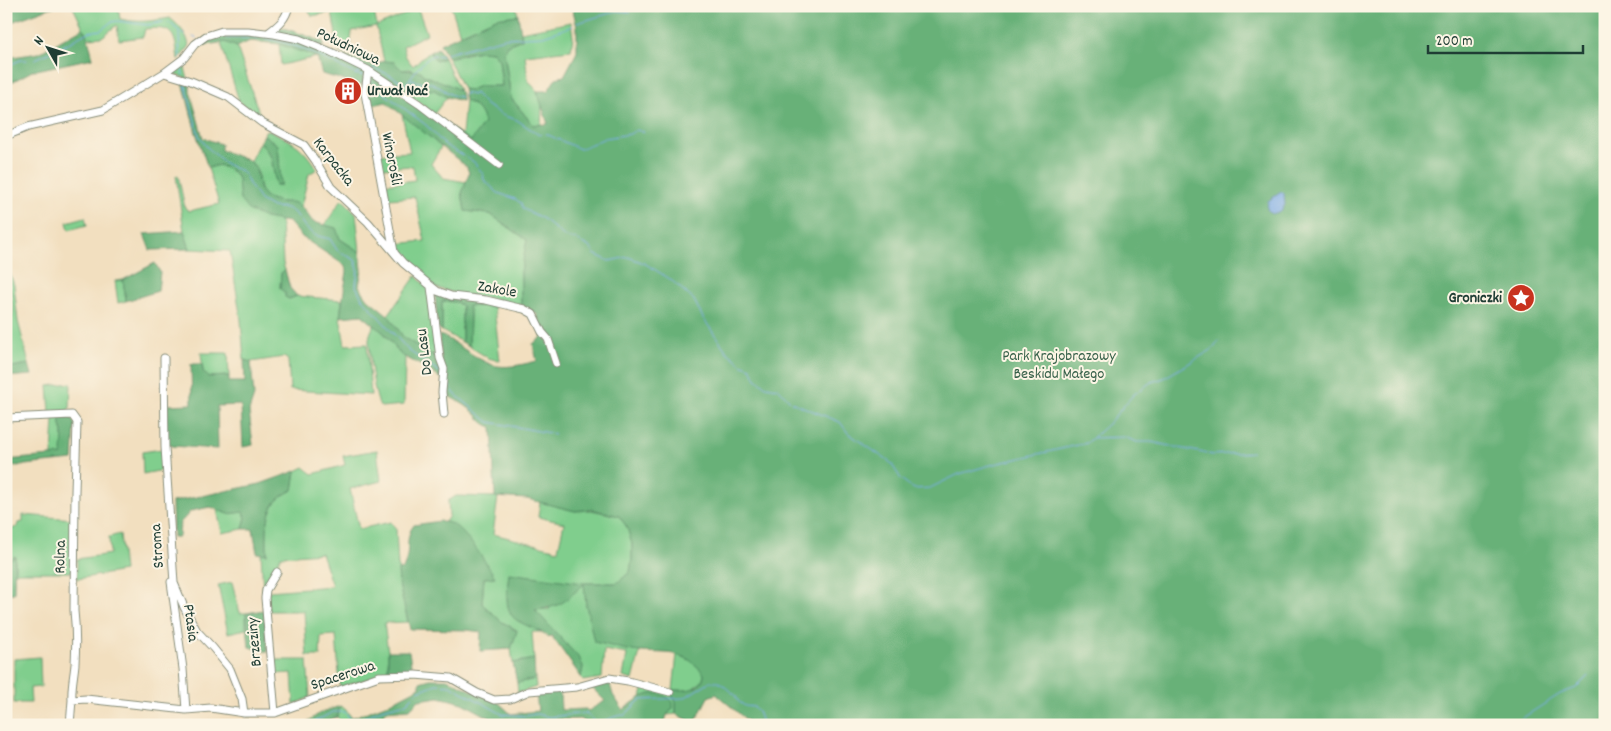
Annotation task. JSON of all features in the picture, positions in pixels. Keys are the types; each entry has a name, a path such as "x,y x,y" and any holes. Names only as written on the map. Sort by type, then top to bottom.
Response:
{"street":[{"path":"268,33 286,17 289,6"},
{"name":"Południowa","path":"6,136 28,127 103,110 164,73 184,58 195,44 206,36 222,31 268,33 299,39 368,70 419,104 500,165"},
{"name":"Winorośli","path":"368,70 365,93 394,253"},
{"name":"Karpacka","path":"164,73 191,81 228,97 262,123 304,145 331,187 368,222 394,253 431,288"},
{"name":"Zakole","path":"431,288 452,296 515,306 532,314 548,339 556,363"},
{"name":"Do Lasu","path":"431,288 434,296 440,358 444,369 442,392 444,414"},
{"name":"Stroma","path":"164,358 165,447 174,584 197,631 214,648 230,669 242,699 244,713"},
{"name":"Rolna","path":"6,418 72,415 77,422 74,611 76,625 75,666 71,687 72,700"},
{"name":"Ptasia","path":"167,539 170,579 183,669 186,710"},
{"name":"Brzeziny","path":"275,713 265,598 266,590 277,572"},
{"name":"Spacerowa","path":"72,700 86,699 186,710 211,708 244,713 275,713 379,676 445,676 457,680 477,693 494,700 510,699 530,691 577,687 609,678 670,692"},
{"path":"70,725 72,700"}],"green space":[{"path":"20,6 55,6 6,24 6,11"},
{"path":"118,6 120,19 133,21 170,18 185,34 189,47 178,60 174,38 167,31 155,28 145,29 143,37 119,40 117,25 102,37 88,38 73,7"},
{"path":"306,6 373,6 377,26 418,9 427,34 403,46 406,57 413,66 430,52 436,61 444,58 459,90 410,69 402,70 394,62 384,61 376,26 352,31 350,50 338,46 332,12 312,16"},
{"path":"451,6 516,6 518,15 496,18 460,34"},
{"name":"Park Krajobrazowy Beskidu Małego","path":"572,6 1605,6 1605,725 750,725 749,722 716,694 708,697 695,723 676,714 676,702 671,694 673,690 697,687 703,680 704,674 690,660 676,654 635,651 594,642 586,605 584,584 562,603 535,610 580,659 583,667 581,677 551,635 549,637 513,617 507,599 509,573 584,583 617,583 630,572 632,544 627,527 619,516 591,509 575,511 527,499 495,497 492,427 484,423 467,407 445,394 439,335 485,362 497,366 512,366 537,361 533,344 542,337 537,314 521,305 521,272 527,240 490,214 465,211 462,193 469,173 467,167 386,102 369,106 367,93 370,74 471,141 484,123 478,109 465,101 463,89 470,90 479,86 502,86 499,60 493,52 480,51 448,58 440,44 496,18 518,15 522,39 507,45 504,52 511,98 533,125 548,124 537,91 548,91 556,78 564,76 577,52 577,27"},
{"path":"571,22 573,37 571,50 525,55 528,80 537,91 542,104 541,125 533,125 511,98 504,52 507,45 522,39 521,32"},
{"path":"281,27 324,42 323,47 275,32"},
{"path":"83,28 88,38 93,58 32,71 10,83 6,77 6,58 39,53"},
{"path":"225,33 253,34 299,41 366,71 362,85 322,74 317,57 279,44 250,41 237,47 225,42 200,46 206,38"},
{"path":"225,42 237,47 261,119 239,101 221,43"},
{"path":"279,44 317,57 281,65"},
{"path":"438,48 444,58 436,61 430,52"},
{"path":"480,51 493,52 499,60 502,86 479,86 470,90 463,89 448,58"},
{"path":"338,52 372,65 384,61 394,62 402,70 421,71 424,76 458,90 462,101 447,97 434,90 420,89 413,85 406,92"},
{"path":"183,61 188,79 169,72"},
{"path":"183,83 190,85 203,138 221,144 221,150 250,161 256,169 260,190 267,198 281,202 293,202 301,206 313,222 336,228 340,239 360,252 362,269 359,286 368,299 388,315 404,338 436,357 442,369 440,378 426,368 401,355 384,333 362,315 340,317 347,271 344,265 302,237 289,222 265,218 248,210 240,200 238,179 234,172 219,165 208,168 196,133"},
{"path":"413,85 420,89 434,90 447,97 434,114 406,92"},
{"path":"465,101 478,109 484,123 471,141 462,135"},
{"path":"402,114 441,147 431,164 443,178 466,182 462,193 465,211 490,214 527,240 521,272 521,305 488,298 468,297 434,287 397,252 395,244 425,241 415,197 389,199 386,184 415,180 413,166 382,168 379,154 410,152"},
{"path":"269,130 297,145 317,169 309,174 301,206 270,199 261,192 257,170 250,161 260,141 271,157 276,185 281,185 278,145 264,135 265,131"},
{"path":"264,135 278,145 281,185 276,185 271,157 260,141"},
{"path":"219,165 234,172 238,179 240,200 265,218 281,220 285,270 281,273 280,288 289,299 297,296 342,300 340,317 345,345 367,344 371,395 290,390 288,360 284,357 251,362 244,360 241,320 230,251 190,249 184,231 176,176 178,175 185,208 189,211 219,204 208,168"},
{"path":"342,199 356,213 360,252 340,239 335,228 325,225"},
{"path":"85,217 87,225 69,230 67,222"},
{"path":"184,231 190,249 150,250 144,234"},
{"path":"6,262 14,285 18,321 29,364 6,368 6,319 12,318 13,311"},
{"path":"155,263 160,272 158,291 126,301 123,280"},
{"path":"285,270 290,288 297,296 289,299 285,297 285,293 280,288 281,273"},
{"path":"416,276 430,290 436,357 404,338 388,315"},
{"path":"123,280 126,301 118,303 115,281"},
{"path":"435,295 494,303 494,307 468,306 470,314 469,346 462,342 462,306 456,302 442,301 442,331 438,328"},
{"path":"442,301 456,302 462,305 462,342 442,331"},
{"path":"467,305 494,307 500,361 488,358 469,346 470,314"},
{"path":"374,325 384,333 401,355 405,357 404,405 381,407 378,403 372,375 369,346"},
{"path":"201,353 228,353 229,376 208,377 203,371"},
{"path":"244,360 251,362 254,396 249,411 253,445 243,447 241,405 217,406 218,449 172,446 166,442 166,405 192,404 191,364 202,364 203,371 208,377 229,376 229,382 245,382"},
{"path":"29,364 32,375 6,377 6,368"},
{"path":"71,383 70,408 64,413 50,413 48,386"},
{"path":"54,418 59,418 63,432 63,455 52,456"},
{"path":"59,418 71,418 75,424 73,460 6,467 6,460 62,455 63,432"},
{"path":"162,449 163,470 143,474 142,452"},
{"path":"377,450 381,481 350,489 359,529 391,522 396,529 399,585 408,622 384,623 388,651 388,673 340,687 336,635 321,636 320,656 307,656 304,611 269,611 269,591 332,586 321,553 281,556 263,591 261,553 267,554 267,525 272,509 276,501 293,490 296,471 304,467 313,474 345,465 343,456"},
{"path":"296,471 293,490 276,501 269,517 267,525 267,554 257,553 253,529 243,529 246,517 243,512 229,514 210,507 191,511 180,523 179,537 173,537 172,502 260,484"},
{"path":"456,496 498,497 493,534 558,550 564,523 538,517 540,502 575,511 591,510 619,516 627,527 632,544 630,572 617,583 584,583 586,605 595,642 640,652 633,680 623,677 627,654 604,650 602,678 583,681 581,677 583,667 534,610 550,609 509,573 507,597 511,612 522,622 543,632 532,632 534,659 513,663 511,649 517,630 502,622 482,604 484,578 494,577 452,524 445,522 449,516 448,501"},
{"path":"217,510 229,514 243,512 246,517 243,529 222,533"},
{"path":"23,515 74,519 72,572 15,572 15,556 6,563 6,531 17,527 18,523 23,522"},
{"path":"440,521 452,524 463,533 495,577 484,578 482,604 502,622 517,631 511,649 480,651 481,632 410,629 399,585 398,570 403,569 406,563 409,535 414,525"},
{"path":"120,534 124,571 77,579 77,559 110,554 109,537"},
{"path":"15,556 14,593 6,594 7,561"},
{"path":"232,582 240,613 246,613 246,629 228,633 218,585"},
{"path":"264,610 268,652 249,647 246,613"},
{"path":"388,651 409,651 412,672 388,673"},
{"path":"677,654 696,663 704,674 703,681 689,691 673,690"},
{"path":"40,657 41,687 30,688 31,703 14,703 14,659"},
{"path":"534,659 535,679 517,683 513,663"},
{"path":"274,660 307,660 310,697 294,705 292,673 275,674"},
{"path":"430,679 447,679 499,703 511,714 538,711 536,693 560,692 561,710 586,709 588,711 605,701 590,686 609,681 613,695 623,710 641,697 653,693 660,694 673,702 673,708 667,715 664,725 588,725 588,723 580,719 550,720 531,725 503,725 463,703 439,697 419,700 410,709 385,711 381,721 363,719 361,725 345,725 346,720 388,704 420,687 420,682"},
{"path":"535,679 536,687 518,693 517,683"},
{"path":"644,687 671,694 676,702 676,714 667,715 673,708 672,702 655,693 641,697"},
{"path":"340,706 352,718 347,720 345,725 337,717"},
{"path":"340,706 337,717 316,725 303,725 320,713"}],"water":[{"path":"1281,192 1284,193 1285,205 1281,211 1272,214 1267,209 1268,201"}],"waterway":[{"path":"577,23 617,11 631,12"},
{"path":"35,59 58,49 88,32 101,30 111,22 117,21 148,25 162,22 170,23 185,36"},
{"path":"446,54 504,38 543,36 573,26"},
{"path":"179,32 180,58"},
{"path":"227,38 258,38"},
{"path":"265,38 300,48 355,74 364,76"},
{"path":"372,68 390,75 405,85 423,62 433,55 442,56"},
{"path":"6,66 21,60 27,60"},
{"path":"181,65 183,75"},
{"path":"355,74 362,70"},
{"path":"370,79 385,94 426,125 445,145 474,162 483,174 484,180 498,193 515,199 521,203 523,209 542,218 565,237 575,239 591,248 594,254 609,261 628,257 644,263 670,279 694,300 703,318 727,352 743,365 751,368 756,379 766,386 778,388 791,402 840,422 848,433 891,463 901,479 914,489 930,488 959,474 994,464 1087,443 1109,423 1133,395 1151,382 1164,378 1213,349 1219,341"},
{"path":"410,79 422,83 432,83 452,95 461,97"},
{"path":"185,83 199,136 207,147 226,164 241,171 260,200 272,207 287,208 296,214 305,227 314,235 330,239 337,250 355,260 358,269 356,286 362,298 409,351 440,372"},
{"path":"464,95 465,93 473,95 475,93 486,105 504,116 517,120 539,135 542,134"},
{"path":"546,134 580,149 605,138 630,134 636,130 644,132"},
{"path":"446,381 455,394 489,422 555,434"},
{"path":"1093,438 1124,437 1137,442 1151,442 1213,455 1252,452"},
{"path":"1514,725 1560,694 1576,688 1588,676"},
{"path":"308,725 333,712 345,712 352,721 356,721 382,709 406,703 418,691 436,684 450,685 502,714 525,716 537,714 549,717 586,713 596,724 625,715 640,700 684,698 709,682 719,682 735,695 738,701 745,706 754,707 758,711 763,725"}],"place":[{"name":"Urwał Nać","path":"348,91"},
{"name":"Groniczki","path":"1521,298"}]}
